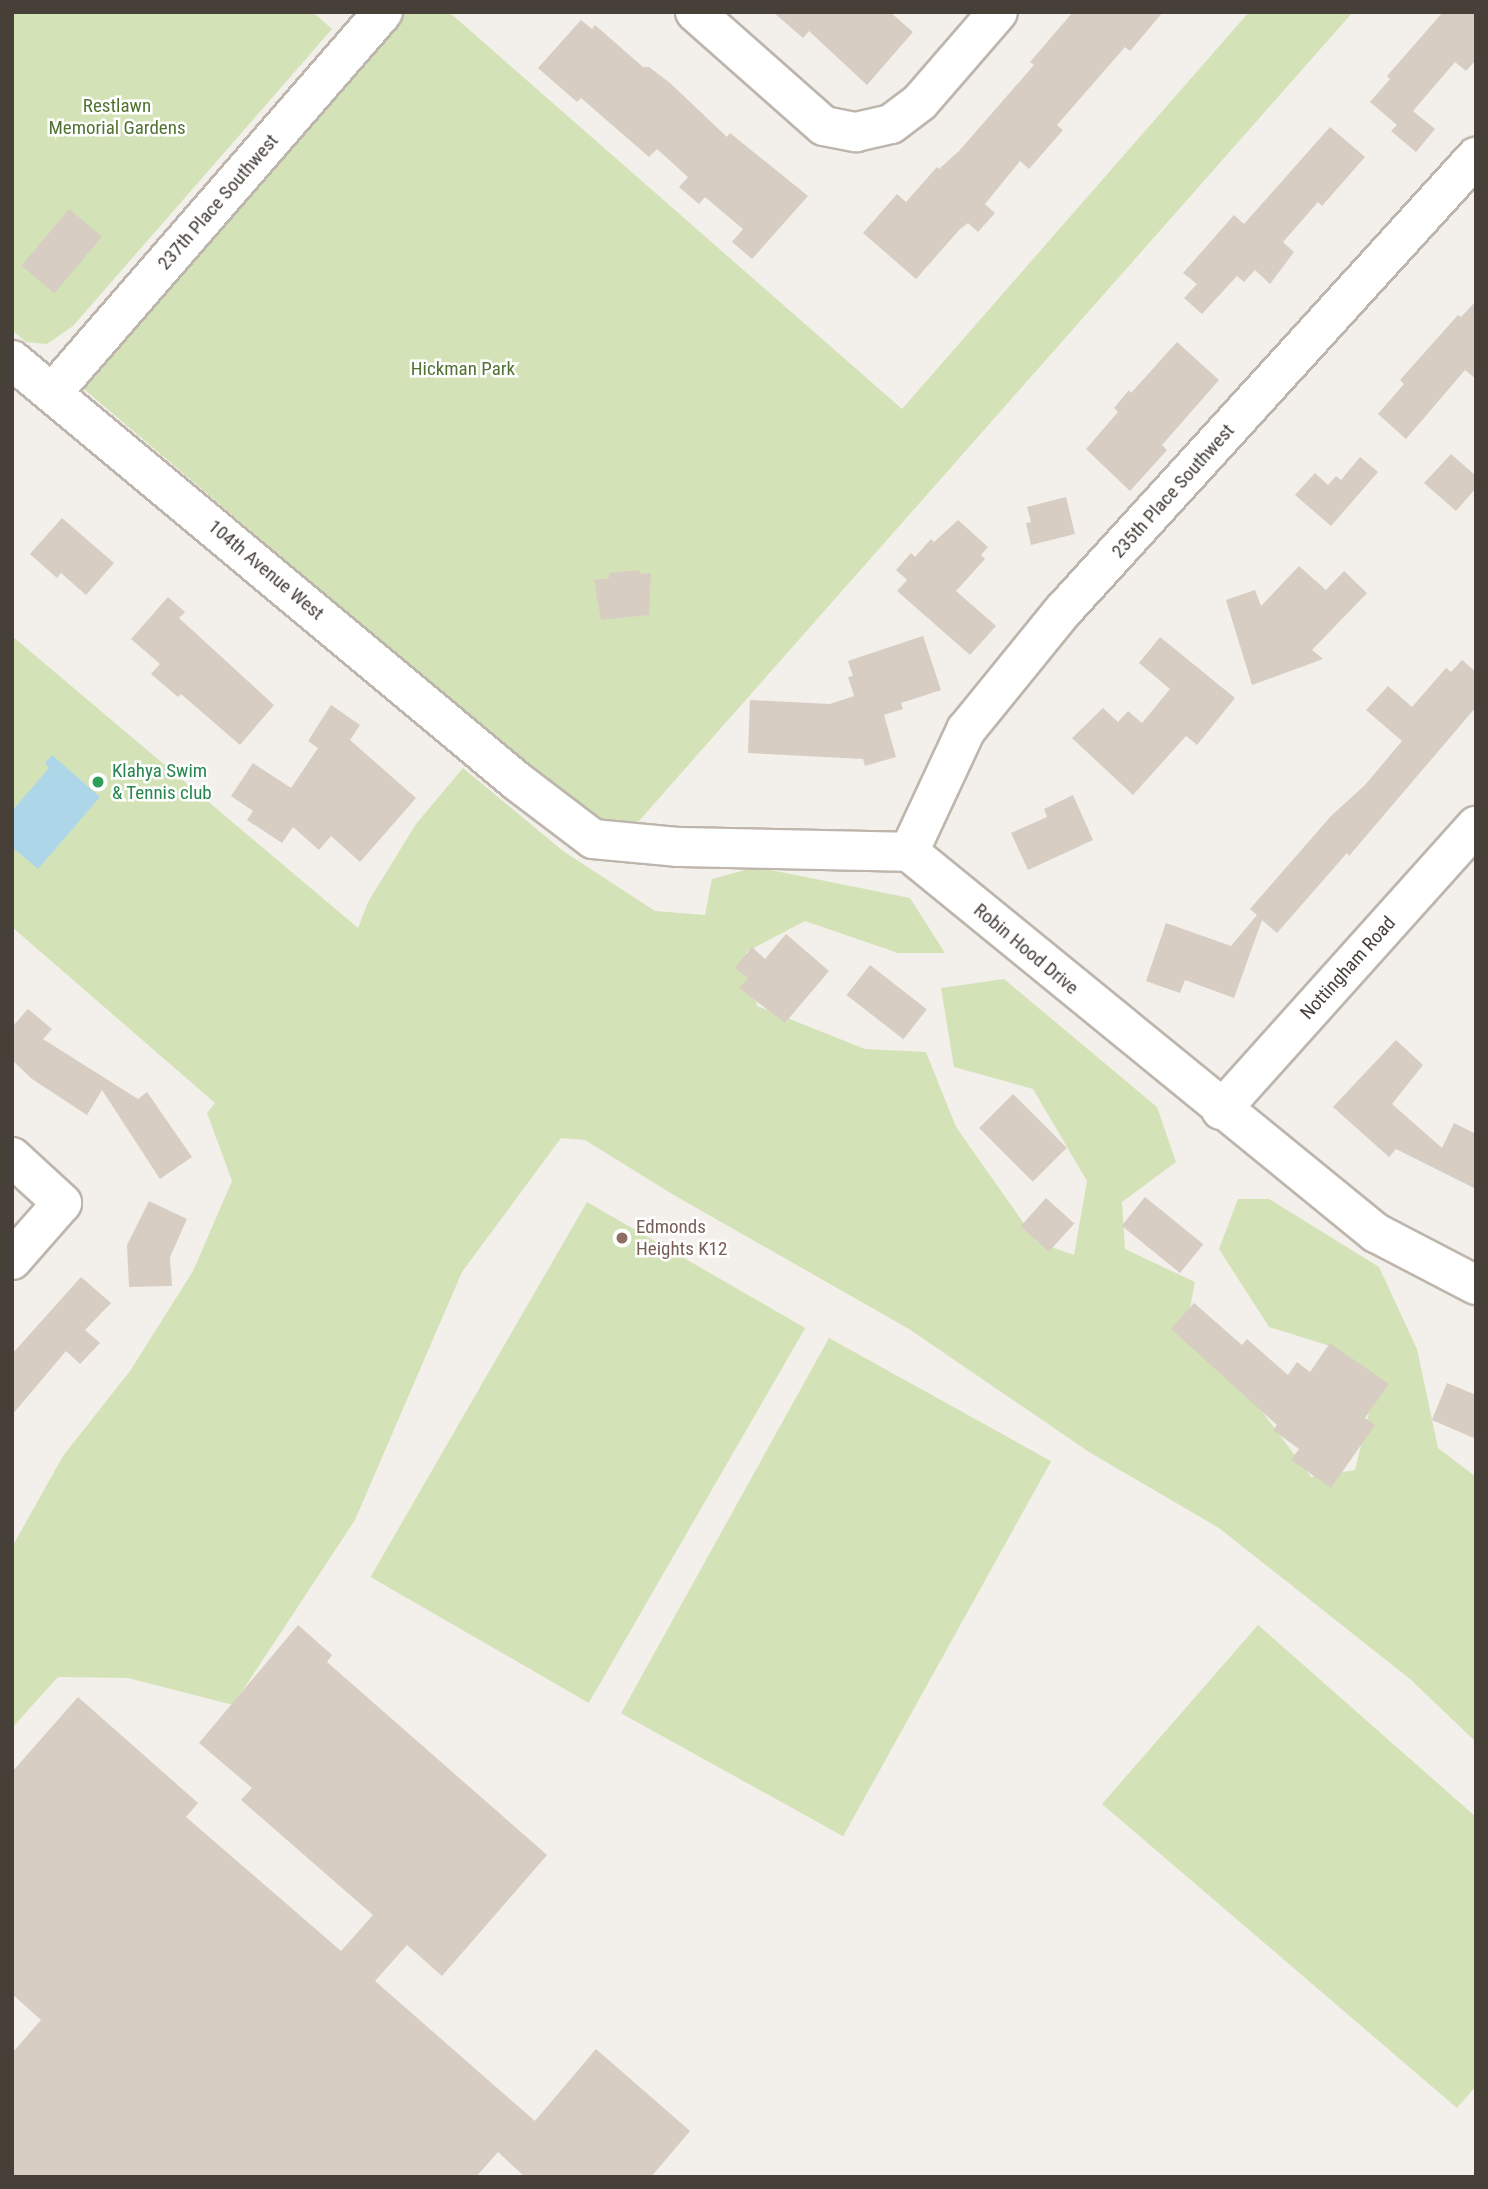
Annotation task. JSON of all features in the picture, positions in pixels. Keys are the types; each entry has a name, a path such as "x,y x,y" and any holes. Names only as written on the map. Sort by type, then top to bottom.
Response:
{"street":[{"name":"237th Place Southwest","path":"53,392 383,12"},
{"path":"695,12 824,126 856,132 891,124 920,102 998,12"},
{"name":"235th Place Southwest","path":"909,852 966,730 1044,634 1476,157"},
{"name":"104th Avenue West","path":"12,360 518,782 593,839 677,847 909,852"},
{"name":"Nottingham Road","path":"1220,1110 1476,826"},
{"name":"Robin Hood Drive","path":"909,852 1220,1110 1376,1233 1476,1285"},
{"path":"12,1157 62,1203 12,1260"}],"green space":[{"name":"Restlawn Memorial Gardens","path":"12,12 313,12 332,29 73,326 47,344 26,342 12,330"},
{"name":"Hickman Park","path":"405,12 449,12 902,409 1249,12 1353,12 631,830 597,818 564,796 79,385"},
{"path":"12,636 358,928 368,902 416,824 463,768 563,851 655,911 705,915 712,879 756,867 910,898 945,953 898,953 805,921 746,952 757,1006 865,1049 926,1052 956,1127 1037,1242 1074,1255 1087,1181 1033,1089 954,1067 941,988 1004,979 1157,1107 1176,1162 1122,1202 1125,1249 1195,1282 1185,1335 1249,1394 1311,1477 1355,1470 1371,1404 1330,1346 1269,1327 1219,1249 1238,1199 1269,1199 1379,1267 1417,1349 1438,1448 1476,1477 1476,1742 1410,1679 1219,1528 1089,1452 909,1329 672,1194 585,1140 561,1138 462,1272 355,1520 233,1705 128,1678 58,1677 12,1728 12,1547 63,1456 130,1371 193,1271 232,1181 207,1113 215,1103 12,927"},
{"path":"587,1202 805,1328 589,1703 370,1577"},
{"path":"829,1338 1051,1461 843,1836 621,1713"},
{"path":"1258,1625 1476,1817 1476,2086 1457,2108 1102,1804"}],"water":[{"path":"52,755 100,797 38,869 12,847 12,811 49,768 45,763"}],"building":[{"path":"773,12 890,12 913,32 867,85 809,31 803,38"},
{"path":"1073,12 1163,12 1130,51 1125,47 1057,125 1063,130 1029,169 1020,161 985,204 995,213 978,232 968,223 960,229 916,279 863,233 897,194 906,202 937,167 939,169 959,151 1034,65 1030,62"},
{"path":"1443,12 1476,12 1476,60 1466,71 1455,62 1413,111 1435,129 1416,152 1391,131 1397,125 1370,102 1390,79 1387,76"},
{"path":"581,20 592,29 595,25 643,67 649,67 670,83 727,137 730,133 808,196 752,259 732,242 743,229 705,197 699,204 679,187 688,177 657,149 649,157 581,98 577,102 538,68"},
{"path":"1330,127 1365,157 1322,206 1318,202 1283,242 1294,252 1270,284 1255,270 1244,282 1237,276 1202,314 1184,298 1197,284 1183,273 1234,215 1244,224"},
{"path":"69,209 102,237 54,293 21,266"},
{"path":"1476,301 1476,379 1465,370 1406,439 1378,414 1404,384 1400,380 1458,315 1461,317"},
{"path":"1177,342 1219,380 1162,445 1167,450 1130,491 1086,449 1118,412 1114,408 1129,390 1131,393"},
{"path":"1451,454 1476,476 1476,488 1456,511 1424,483"},
{"path":"1360,457 1378,472 1331,526 1295,495 1315,473 1328,485 1336,476 1341,480"},
{"path":"1066,497 1075,534 1031,545 1026,523 1031,522 1027,507"},
{"path":"62,518 114,563 86,595 61,573 57,578 30,554"},
{"path":"958,520 988,547 981,555 985,559 956,591 996,626 970,655 897,591 907,580 896,570 911,553 915,557 931,539 934,542"},
{"path":"1299,566 1326,590 1344,571 1367,593 1312,650 1323,659 1252,685 1226,600 1255,590 1261,606"},
{"path":"640,570 640,574 651,573 649,615 601,620 594,580 609,578 609,573"},
{"path":"168,597 185,612 179,618 274,705 240,745 181,694 178,697 151,674 160,664 131,639"},
{"path":"923,636 941,690 901,703 903,709 884,715 896,757 865,766 863,759 748,753 750,700 830,704 854,696 848,677 853,676 848,661"},
{"path":"1160,637 1235,698 1197,745 1186,736 1133,795 1072,738 1103,708 1118,722 1128,711 1142,723 1170,689 1139,663"},
{"path":"1462,660 1476,672 1476,707 1349,856 1347,853 1277,933 1262,920 1234,998 1185,980 1180,993 1146,981 1166,923 1231,946 1257,915 1250,909 1331,816 1365,785 1402,741 1366,710 1388,686 1412,707 1446,668 1451,672"},
{"path":"331,705 360,725 350,740 416,798 360,862 331,836 319,850 293,827 282,843 247,820 253,811 231,796 253,763 291,788 318,748 308,741"},
{"path":"1073,795 1093,840 1028,870 1011,833 1047,817 1044,809"},
{"path":"786,934 829,971 785,1023 739,988 748,978 735,968 752,947 765,959"},
{"path":"870,965 927,1009 903,1039 847,995"},
{"path":"28,1009 52,1029 43,1039 138,1099 147,1092 192,1157 160,1179 102,1090 87,1115 32,1079 12,1060 12,1027"},
{"path":"1396,1040 1423,1065 1392,1104 1442,1148 1454,1123 1476,1134 1476,1189 1396,1149 1389,1157 1333,1107"},
{"path":"1013,1094 1067,1148 1033,1182 979,1128"},
{"path":"1145,1197 1203,1244 1180,1273 1122,1226"},
{"path":"1046,1198 1074,1223 1049,1252 1021,1226"},
{"path":"149,1201 187,1219 170,1257 172,1286 129,1287 127,1245"},
{"path":"81,1277 111,1303 85,1330 100,1343 80,1364 66,1351 12,1415 12,1354"},
{"path":"1194,1303 1242,1345 1247,1339 1288,1375 1297,1362 1310,1372 1330,1343 1389,1384 1365,1418 1375,1425 1331,1488 1291,1460 1299,1449 1273,1430 1277,1425 1171,1329"},
{"path":"1447,1383 1476,1395 1476,1439 1432,1420"},
{"path":"298,1625 332,1655 327,1662 547,1855 442,1976 407,1945 375,1981 535,2121 596,2049 690,2131 651,2177 525,2177 498,2152 476,2177 12,2177 12,2053 41,2020 12,1994 12,1772 78,1697 198,1803 186,1817 341,1951 373,1915 241,1800 252,1788 199,1743"}],"place":[{"name":"Klahya Swim & Tennis club","path":"98,782"},
{"name":"Edmonds Heights K12","path":"622,1238"}]}
